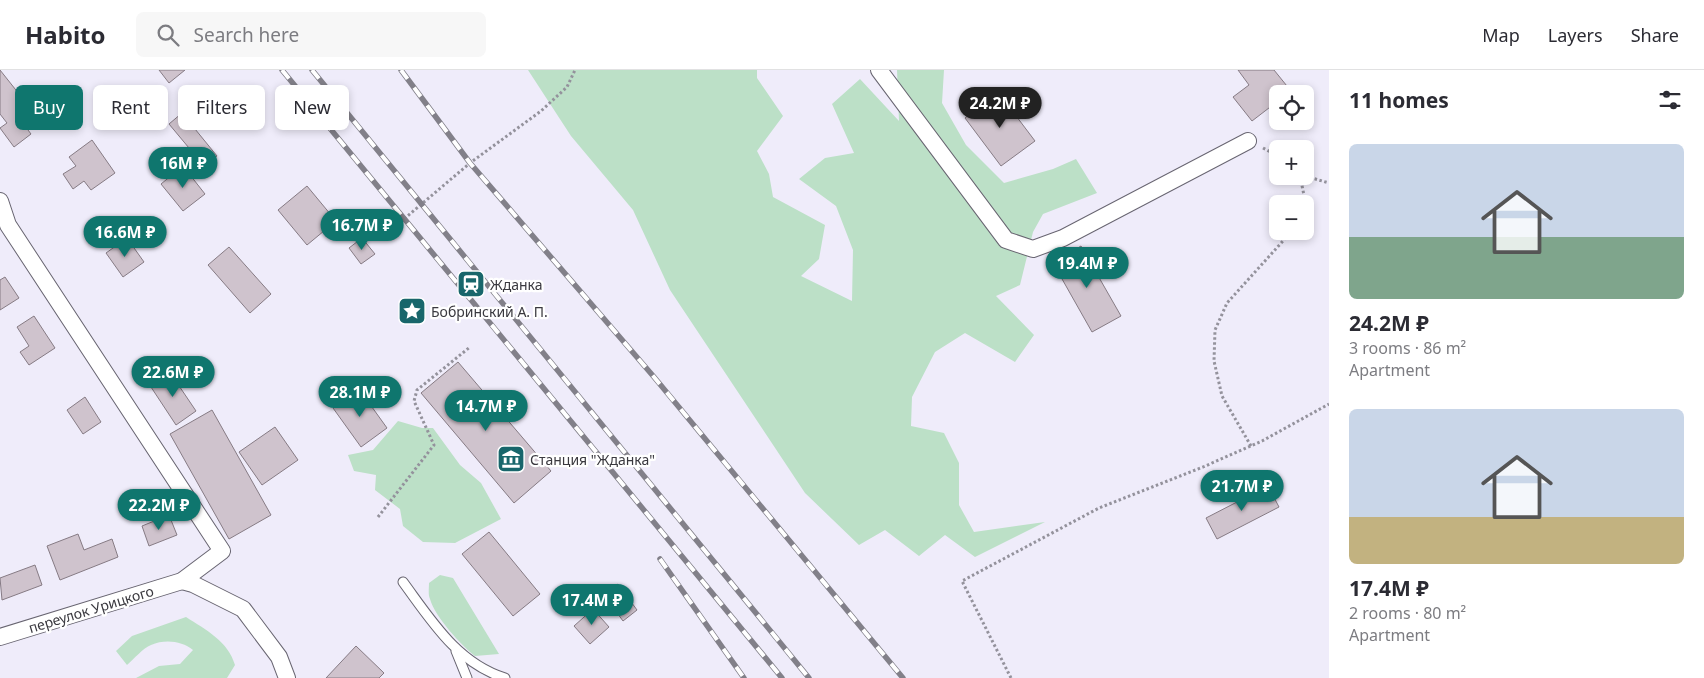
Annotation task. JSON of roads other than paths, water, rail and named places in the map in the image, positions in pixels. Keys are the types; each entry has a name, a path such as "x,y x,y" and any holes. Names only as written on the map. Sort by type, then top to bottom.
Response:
{"street":[{"path":"879,70 1006,240 1033,249 1063,238 1248,141"},
{"name":"переулок Урицкого","path":"0,202 8,225 222,551 182,581 0,637"},
{"path":"182,581 193,584 243,609 279,657 287,678"}],"lane":[{"path":"403,582 456,651 467,678"},
{"path":"456,651 488,673 505,678"}],"railway":[{"path":"282,70 782,678"},
{"path":"312,70 809,678"},
{"path":"401,70 470,163 654,377 903,678"},
{"path":"660,559 744,678"}],"place":[{"name":"Жданка","path":"471,284"},
{"name":"Бобринский А. П.","path":"412,311"},
{"name":"Станция \"Жданка\"","path":"511,459"}]}
